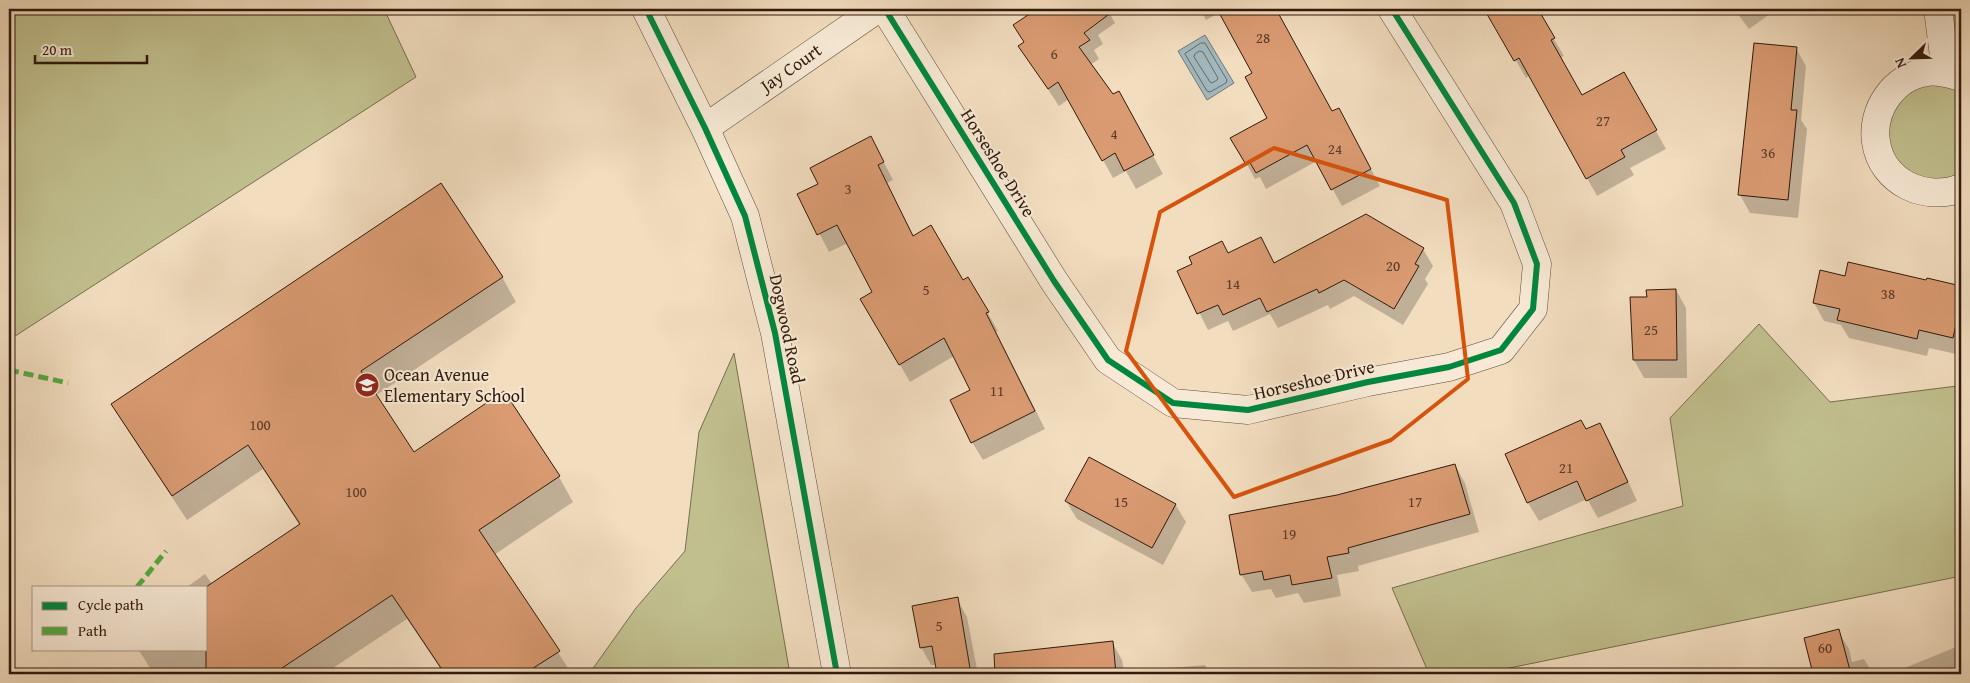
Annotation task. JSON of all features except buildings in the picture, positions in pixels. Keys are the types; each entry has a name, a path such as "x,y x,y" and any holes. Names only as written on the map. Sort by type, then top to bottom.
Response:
{"street":[{"name":"Dogwood Road","path":"646,9 705,128 745,216 775,334 837,674"},
{"name":"Jay Court","path":"705,128 878,9"},
{"name":"Horseshoe Drive","path":"885,9 1054,281 1108,360 1173,403 1248,410 1368,382 1449,367 1501,350 1533,309 1537,264 1514,203 1392,9"},
{"path":"1938,9 1954,75 1927,72 1908,78 1892,90 1882,105 1876,123 1876,143 1882,161 1894,177 1910,188 1928,193 1949,193 1961,188"}],"highlighted area":[{"path":"1274,148 1447,200 1468,379 1391,440 1234,497 1126,351 1160,212"}],"shaded area":[{"path":"9,9 384,9 416,77 9,340"},
{"path":"1910,84 1961,87 1961,176 1930,184 1897,169 1882,122"},
{"path":"1759,324 1830,402 1957,386 1961,390 1961,576 1480,674 1429,674 1392,588 1683,506 1670,418"},
{"path":"734,353 790,674 589,674 636,608 685,551 699,432"}],"water":[{"path":"1205,35 1234,83 1207,100 1178,51"}],"marked path":[{"path":"9,370 68,383"},
{"path":"138,586 166,551"}],"cycle path":[{"path":"646,9 705,128 745,216 775,333 837,674"},
{"path":"885,9 1054,281 1108,360 1173,403 1248,410 1368,382 1449,367 1501,350 1533,309 1537,264 1514,203 1392,9"}],"place":[{"name":"Ocean Avenue Elementary School","path":"367,385"}]}
